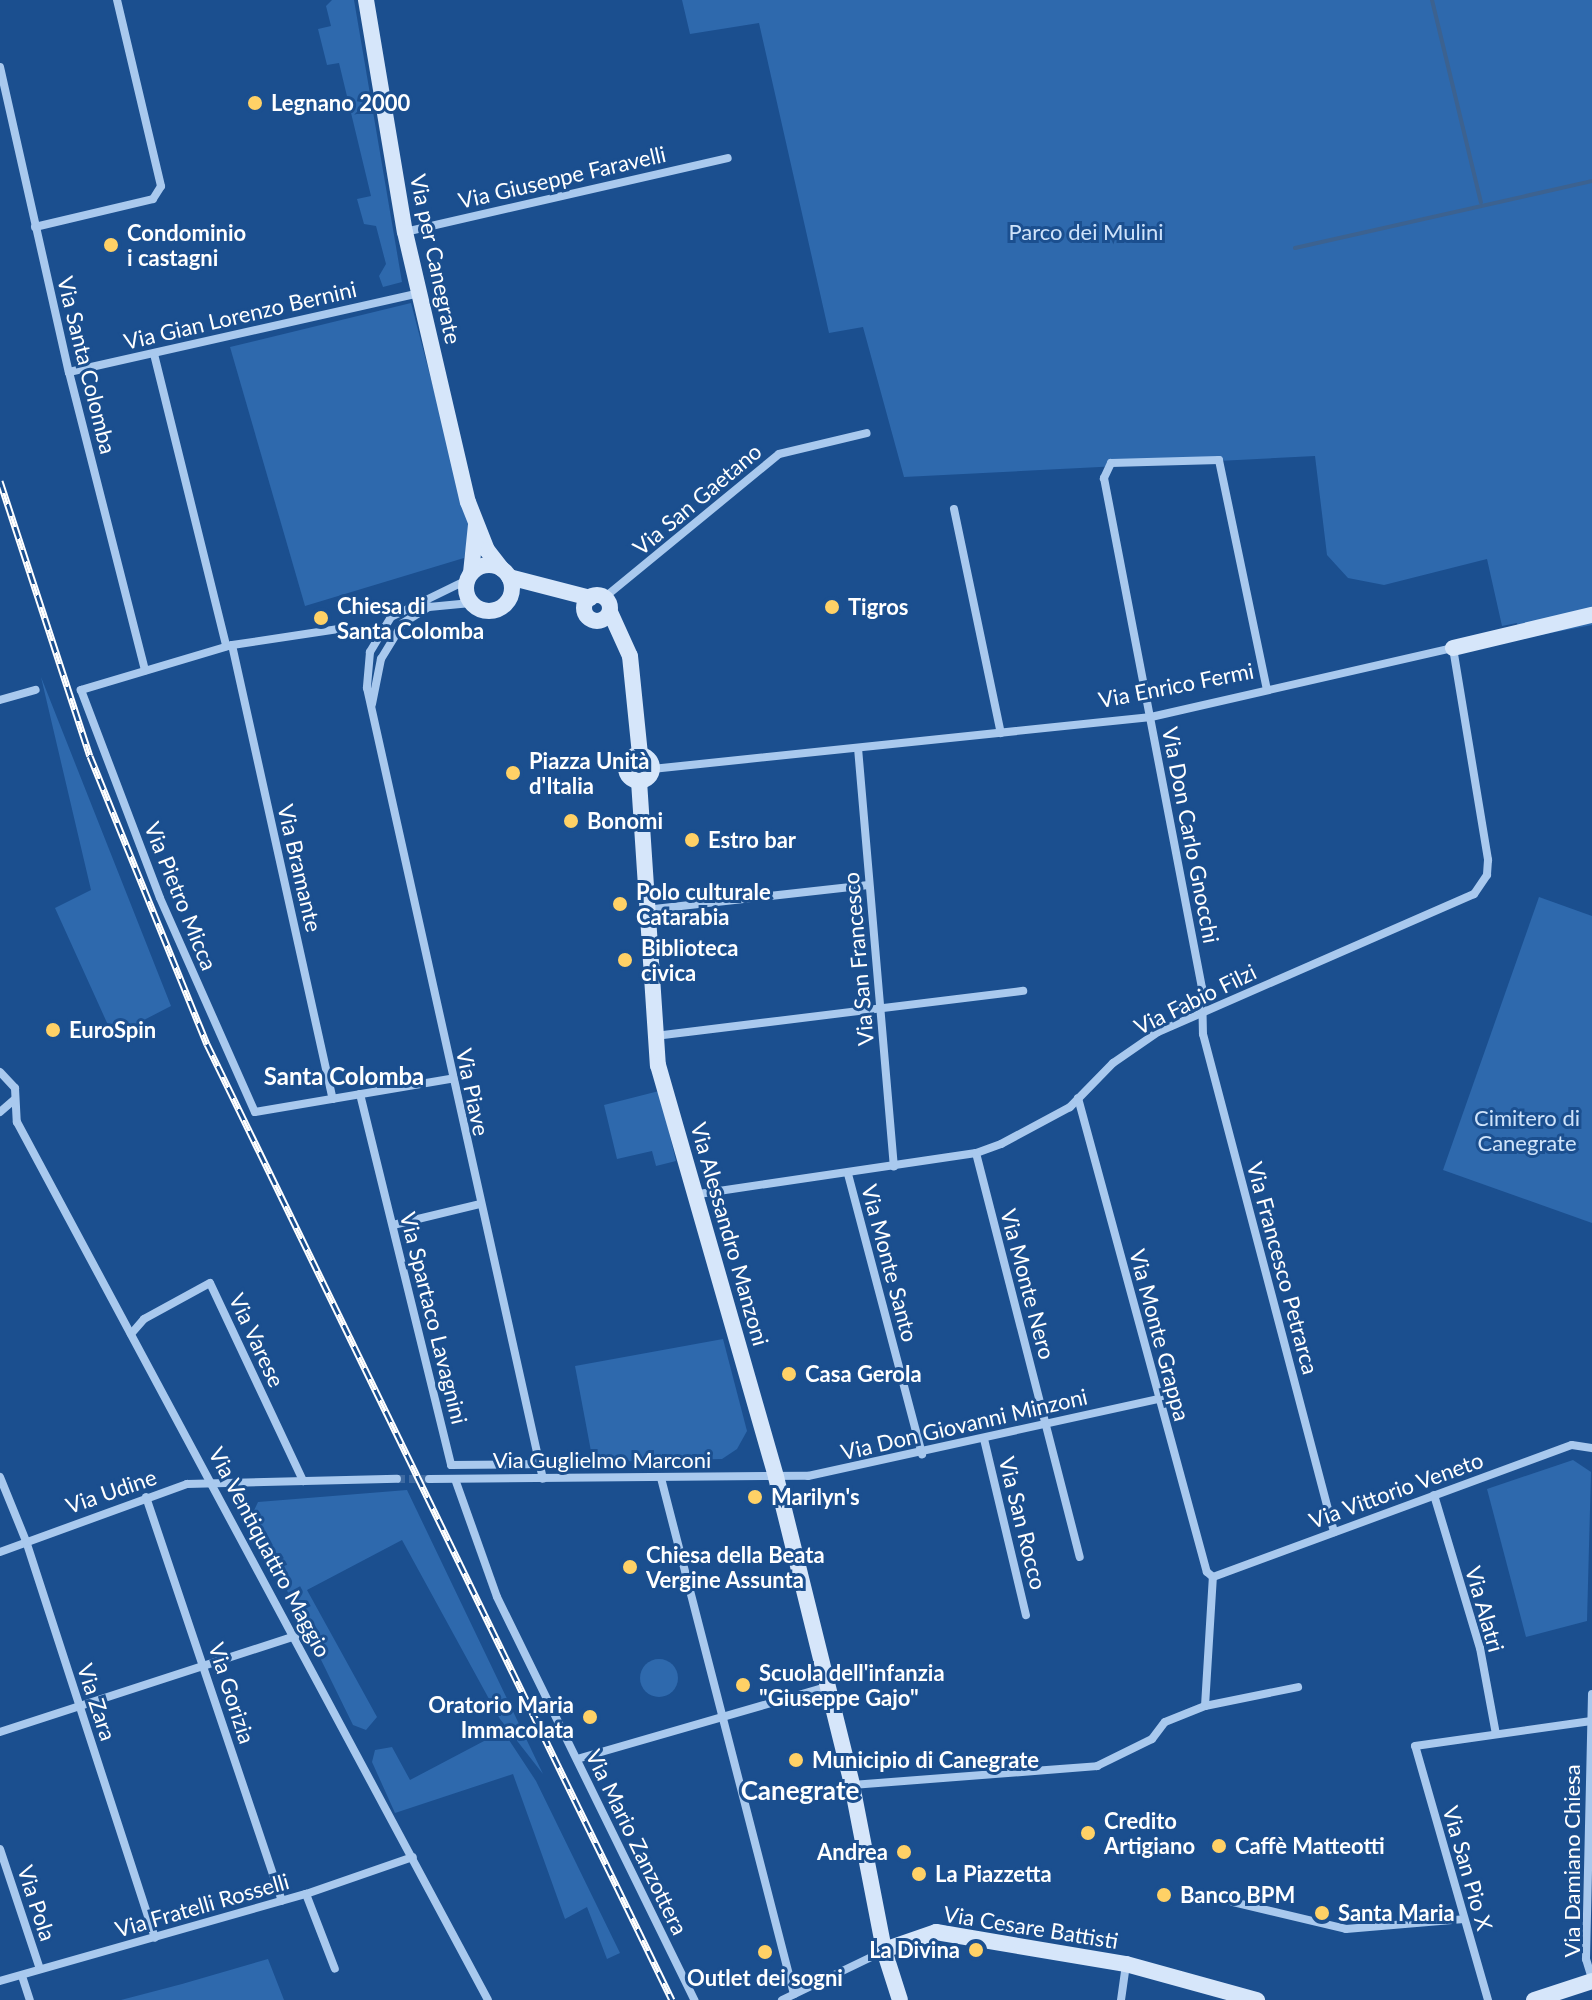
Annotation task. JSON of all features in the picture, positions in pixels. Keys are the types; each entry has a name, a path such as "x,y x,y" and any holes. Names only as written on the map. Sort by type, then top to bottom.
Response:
{"street":[{"path":"35,227 153,199 161,186 117,0"},
{"name":"Via per Canegrate","path":"366,0 405,232 419,293 476,524 506,573"},
{"name":"Via Santa Colomba","path":"0,67 69,372 145,670"},
{"name":"Via Giuseppe Faravelli","path":"405,232 728,158"},
{"name":"Via Gian Lorenzo Bernini","path":"69,372 419,293"},
{"name":"Via Bramante","path":"154,354 229,646 333,1099"},
{"name":"Via San Gaetano","path":"597,607 779,454 867,433"},
{"name":"Via Don Carlo Gnocchi","path":"1203,1011 1104,478 1107,467 1117,462 1219,460 1267,690"},
{"path":"954,509 1001,733"},
{"name":"Via per Canegrate","path":"469,576 476,524"},
{"path":"546,591 509,600 488,611 471,603 469,576 483,565 546,591 597,607"},
{"path":"506,573 509,600"},
{"name":"Via Piave","path":"469,576 405,606 382,627 367,670 371,712 543,1479"},
{"name":"Via Piave","path":"371,712 377,673 392,634 429,607 471,603"},
{"name":"Via Alessandro Manzoni","path":"597,607 630,656 640,755 626,768 639,781 653,1037 776,1477 852,1785 884,1950 900,2000"},
{"name":"Via Enrico Fermi","path":"652,769 1150,717 1592,615"},
{"path":"145,670 229,646 345,628"},
{"name":"Via Fabio Filzi","path":"697,1194 976,1153 1039,1128 1142,1041 1479,888 1488,860 1453,648"},
{"name":"Via Pietro Micca","path":"145,670 81,690 160,898 255,1112 333,1099"},
{"path":"0,700 36,690"},
{"name":"Via San Francesco","path":"858,748 894,1166"},
{"path":"639,781 652,769 640,755"},
{"path":"644,910 869,885"},
{"path":"653,1037 1023,991"},
{"name":"Via Francesco Petrarca","path":"1203,1011 1203,1034 1334,1532"},
{"name":"Via Ventiquattro Maggio","path":"2,1074 13,1083 17,1122 296,1636 488,2000"},
{"path":"333,1099 451,1079"},
{"name":"Via Spartaco Lavagnini","path":"360,1094 451,1465 540,1464"},
{"name":"Via Monte Grappa","path":"1078,1098 1158,1399 1207,1572 1213,1577"},
{"path":"15,1099 0,1112 17,1122"},
{"name":"Via Monte Nero","path":"976,1153 1080,1557"},
{"name":"Via Monte Santo","path":"848,1174 922,1454"},
{"path":"393,1225 480,1204"},
{"name":"Via Varese","path":"131,1334 144,1319 210,1283 303,1481"},
{"name":"Via Varese","path":"124,1320 144,1319"},
{"name":"Via Don Giovanni Minzoni","path":"776,1477 851,1470 1158,1399"},
{"name":"Via San Rocco","path":"984,1439 1026,1615"},
{"name":"Via Vittorio Veneto","path":"1213,1577 1572,1445 1592,1448"},
{"name":"Via Zara","path":"0,1477 26,1541 155,1938"},
{"name":"Via Guglielmo Marconi","path":"429,1479 776,1477"},
{"path":"661,1478 794,1994"},
{"path":"210,1482 397,1479"},
{"name":"Via Mario Zanzottera","path":"455,1479 497,1597 694,2000"},
{"name":"Via Udine","path":"0,1552 146,1497 210,1482"},
{"name":"Via Alatri","path":"1434,1495 1480,1648 1496,1734"},
{"name":"Via Gorizia","path":"146,1497 282,1901"},
{"path":"1205,1706 1213,1577"},
{"path":"0,1732 296,1636"},
{"path":"577,1759 721,1714 828,1686"},
{"path":"852,1785 1097,1766 1152,1739 1165,1722 1205,1706 1298,1687"},
{"name":"Via Damiano Chiesa","path":"1592,1694 1586,1959 1592,1980"},
{"path":"1496,1734 1591,1721"},
{"name":"Via San Pio X","path":"1488,2000 1415,1746 1496,1734"},
{"name":"Via Pola","path":"0,1849 40,1969"},
{"name":"Via Fratelli Rosselli","path":"0,1981 306,1894 413,1857"},
{"path":"306,1894 335,1969"},
{"path":"1233,1902 1346,1929 1464,1919"},
{"name":"Via Cesare Battisti","path":"884,1950 936,1932 1126,1964 1257,2000"},
{"path":"782,2000 884,1950"},
{"path":"1121,2000 1126,1964"},
{"path":"22,1976 30,2000"},
{"path":"1534,2000 1592,1980"}],"green space":[{"path":"332,0 354,0 402,282 383,287 379,276 386,264 376,226 364,224 357,199 371,196 339,63 327,65 318,29 331,26 326,6"},
{"name":"Parco dei Mulini","path":"682,0 1592,0 1592,625 1520,639 1517,623 1502,626 1487,559 1384,585 1348,578 1327,555 1315,456 904,477 863,327 829,333 759,23 690,34"},
{"path":"411,303 470,528 464,558 305,606 230,347"},
{"path":"41,677 171,1006 113,1036 55,908 91,890"},
{"name":"Cimitero di Canegrate","path":"1539,897 1592,916 1592,1223 1443,1170"},
{"path":"659,1091 676,1161 656,1166 652,1151 617,1159 604,1105"},
{"path":"723,1339 747,1431 737,1449 722,1459 593,1462 575,1366"},
{"path":"1573,1460 1591,1472 1587,1621 1526,1637 1487,1489"},
{"path":"407,1490 543,1774 500,1719 402,1540 307,1590 377,1717 366,1730 353,1725 251,1517 258,1502"},
{"path":"659,1659 672,1665 678,1678 672,1691 659,1697 646,1691 640,1678 646,1665"},
{"path":"503,1731 536,1781 620,1953 607,1959 587,1907 565,1919 513,1774 395,1813 372,1762 375,1750 392,1747 410,1780"},
{"path":"268,1959 284,2000 121,2000 182,1984"}],"waterway":[{"path":"1432,0 1481,202"},
{"path":"1295,248 1592,181"}],"tunnel":[{"path":"397,1479 429,1479"}],"railway":[{"path":"0,481 90,756 207,1044 672,2000"}],"place":[{"name":"Legnano 2000","path":"255,103"},
{"name":"Condominio i castagni","path":"111,245"},
{"name":"Tigros","path":"832,607"},
{"name":"Chiesa di Santa Colomba","path":"321,618"},
{"name":"Piazza Unità d'Italia","path":"513,773"},
{"name":"Bonomi","path":"571,821"},
{"name":"Estro bar","path":"692,840"},
{"name":"Polo culturale Catarabia","path":"620,904"},
{"name":"Biblioteca civica","path":"625,960"},
{"name":"EuroSpin","path":"53,1030"},
{"name":"Casa Gerola","path":"789,1374"},
{"name":"Marilyn's","path":"755,1497"},
{"name":"Chiesa della Beata Vergine Assunta","path":"630,1567"},
{"name":"Scuola dell'infanzia \"Giuseppe Gajo\"","path":"743,1685"},
{"name":"Oratorio Maria Immacolata","path":"590,1717"},
{"name":"Municipio di Canegrate","path":"796,1760"},
{"name":"Credito Artigiano","path":"1088,1833"},
{"name":"Caffè Matteotti","path":"1219,1846"},
{"name":"Andrea","path":"904,1852"},
{"name":"La Piazzetta","path":"919,1874"},
{"name":"Banco BPM","path":"1164,1895"},
{"name":"Santa Maria","path":"1322,1913"},
{"name":"La Divina","path":"976,1950"},
{"name":"Outlet dei sogni","path":"765,1952"}],"district":[{"name":"Santa Colomba","path":"344,1076"},
{"name":"Canegrate","path":"800,1791"}]}
